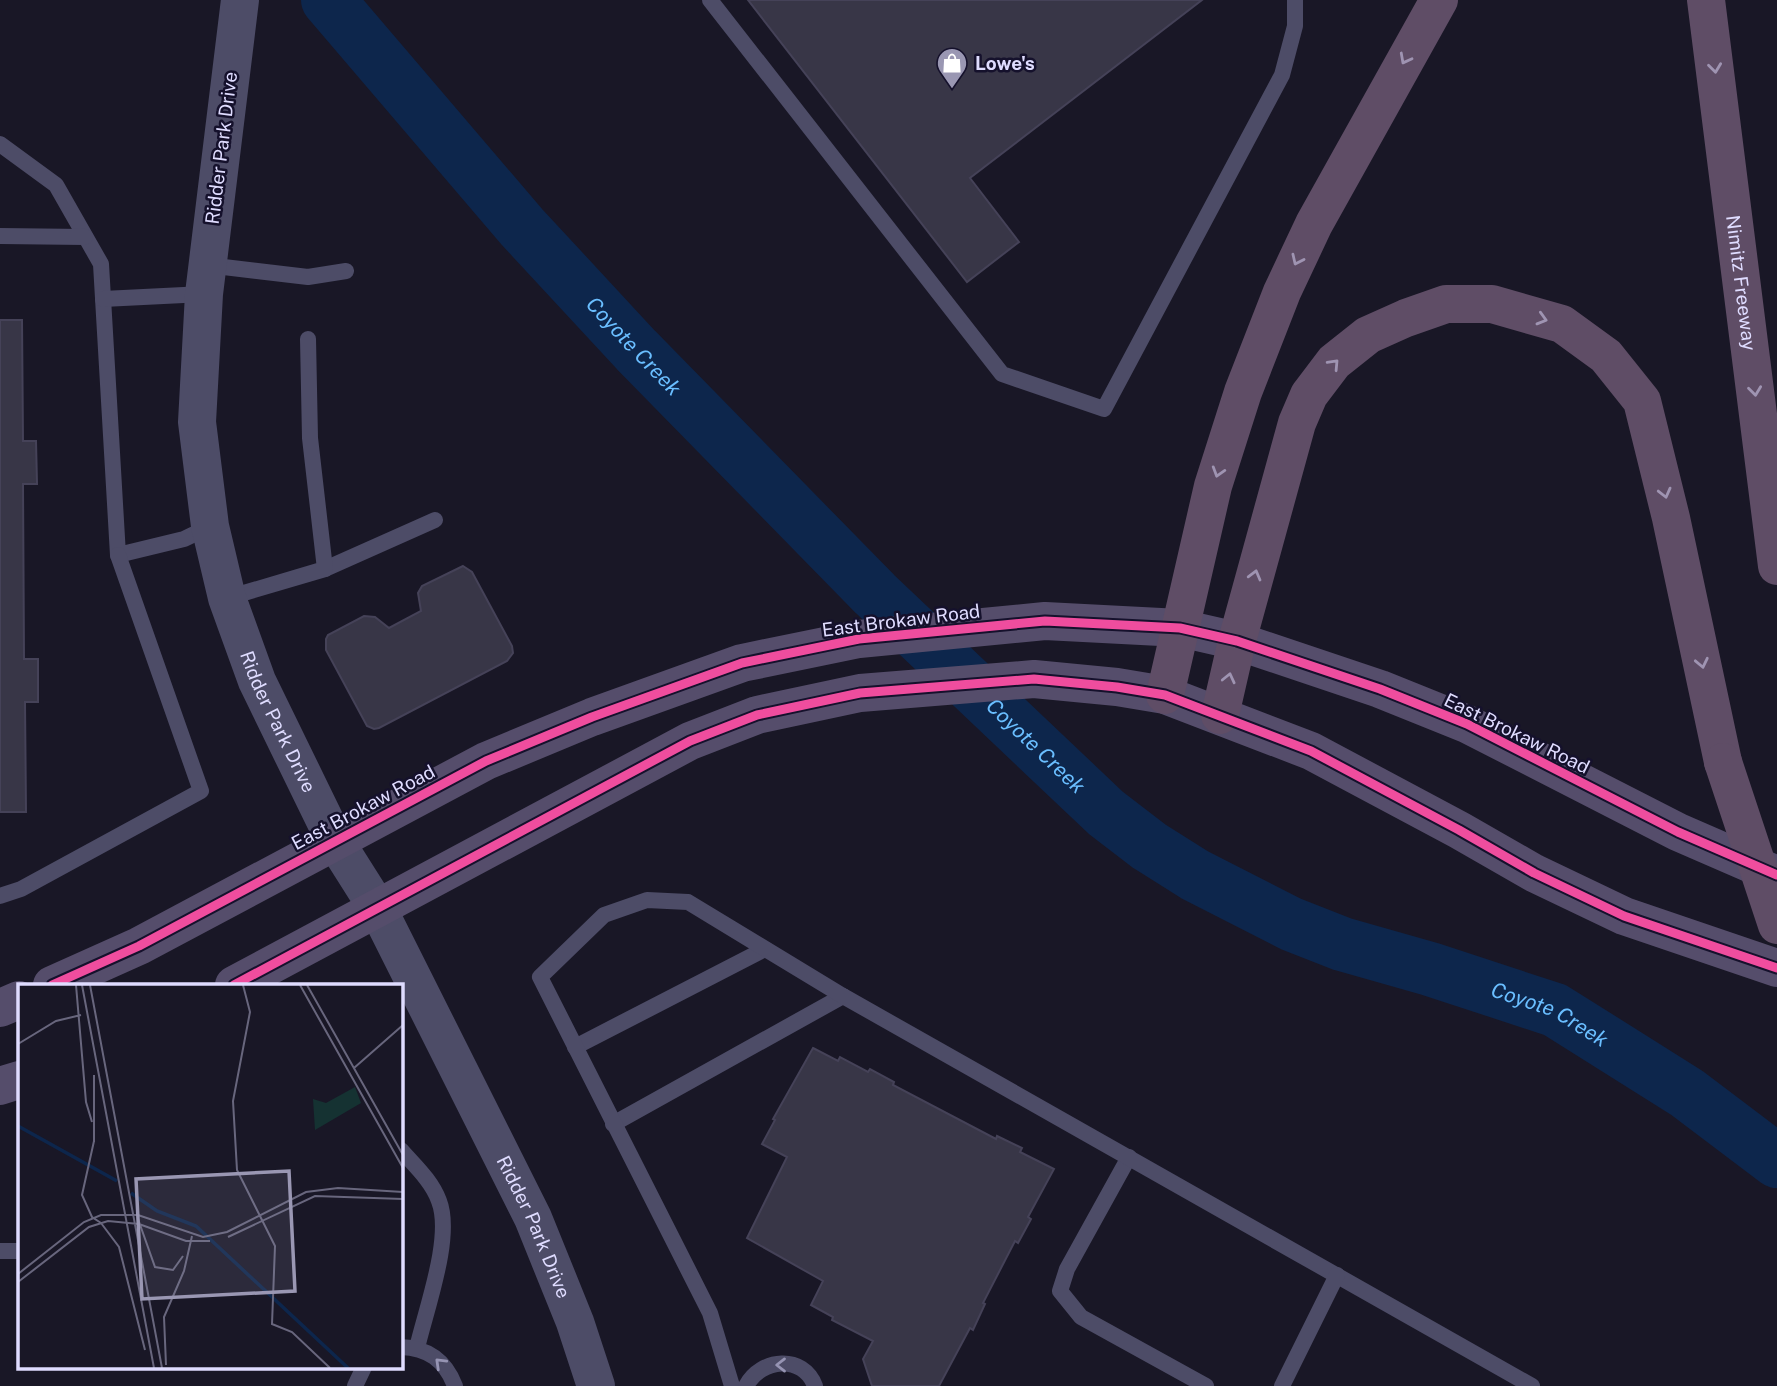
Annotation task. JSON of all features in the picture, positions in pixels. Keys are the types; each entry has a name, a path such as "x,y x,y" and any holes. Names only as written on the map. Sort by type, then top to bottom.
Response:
{"highway":[{"path":"1165,695 1217,474 1242,392 1282,292 1314,223 1439,0"},
{"name":"Nimitz Freeway","path":"1706,0 1777,566"},
{"path":"1220,715 1237,641 1297,423 1308,395 1334,362 1368,335 1446,304 1492,304 1562,324 1606,356 1642,401 1671,518 1723,762 1777,925"}],"main road":[{"name":"East Brokaw Road","path":"54,984 139,946 486,761 643,698 742,663 859,639 1045,621 1180,628 1237,641 1380,689 1467,724 1678,832 1777,875"},
{"path":"236,984 690,741 757,715 860,693 1034,679 1117,687 1165,695 1220,715 1311,751 1534,873 1624,916 1777,968"},
{"path":"0,1008 18,1000"},
{"path":"0,1086 18,1080"}],"street":[{"name":"Ridder Park Drive","path":"240,0 205,280 197,422 210,526 227,598 257,681 335,841 378,909 533,1218 575,1322 596,1386"}],"lane":[{"path":"710,0 1002,374 1104,409 1282,75 1295,26 1295,0"},
{"path":"0,145 55,185 101,264 118,555 201,791 21,889 0,896"},
{"path":"0,157 17,157"},
{"path":"0,236 85,237"},
{"path":"103,299 205,280 308,277 346,271"},
{"path":"308,339 310,438 325,569"},
{"path":"227,598 325,569 435,520"},
{"path":"118,555 184,539 210,526"},
{"path":"732,1386 709,1313 540,977 604,915 647,900 688,902 843,996 1532,1386"},
{"path":"575,1047 765,949"},
{"path":"613,1124 843,996"},
{"path":"402,1151 426,1178 439,1199 444,1216 444,1236 409,1347 435,1356 449,1371 454,1386"},
{"path":"1129,1157 1067,1269 1060,1290 1081,1317 1206,1386"},
{"path":"0,1251 18,1251"},
{"path":"1282,1386 1337,1275"},
{"path":"746,1386 762,1367 776,1363 803,1369 816,1386"},
{"path":"355,1386 364,1368"}],"building":[{"name":"Lowe's","path":"748,0 1202,0 970,178 1019,242 967,282"},
{"path":"0,320 22,320 23,441 36,441 37,484 23,484 24,659 38,659 38,702 25,702 26,812 0,812"},
{"path":"463,566 472,572 512,646 513,653 507,661 379,728 367,726 326,650 328,635 364,616 375,617 389,628 421,611 418,593 422,586"},
{"path":"813,1048 838,1061 840,1057 868,1072 870,1069 894,1082 893,1085 996,1139 997,1136 1022,1148 1020,1152 1054,1169 1028,1217 1031,1219 1018,1243 1015,1241 983,1303 985,1304 973,1330 970,1328 939,1386 872,1386 863,1359 873,1341 832,1320 833,1317 811,1305 823,1281 747,1238 787,1157 762,1144"}],"waterway":[{"name":"Coyote Creek","path":"328,0 522,227 636,350 875,594 1106,813 1149,846 1195,875 1291,924 1342,944 1430,969 1555,1010 1687,1093 1777,1161"}],"cycle path":[{"path":"54,984 139,946 486,761 592,717 742,663 859,639 1045,621 1180,628 1237,641 1380,689 1467,724 1678,832 1777,875"},
{"path":"236,984 690,741 757,715 860,693 1034,679 1117,687 1165,695 1311,751 1534,873 1624,916 1777,968"}],"place":[{"name":"Lowe's","path":"952,90"}]}
